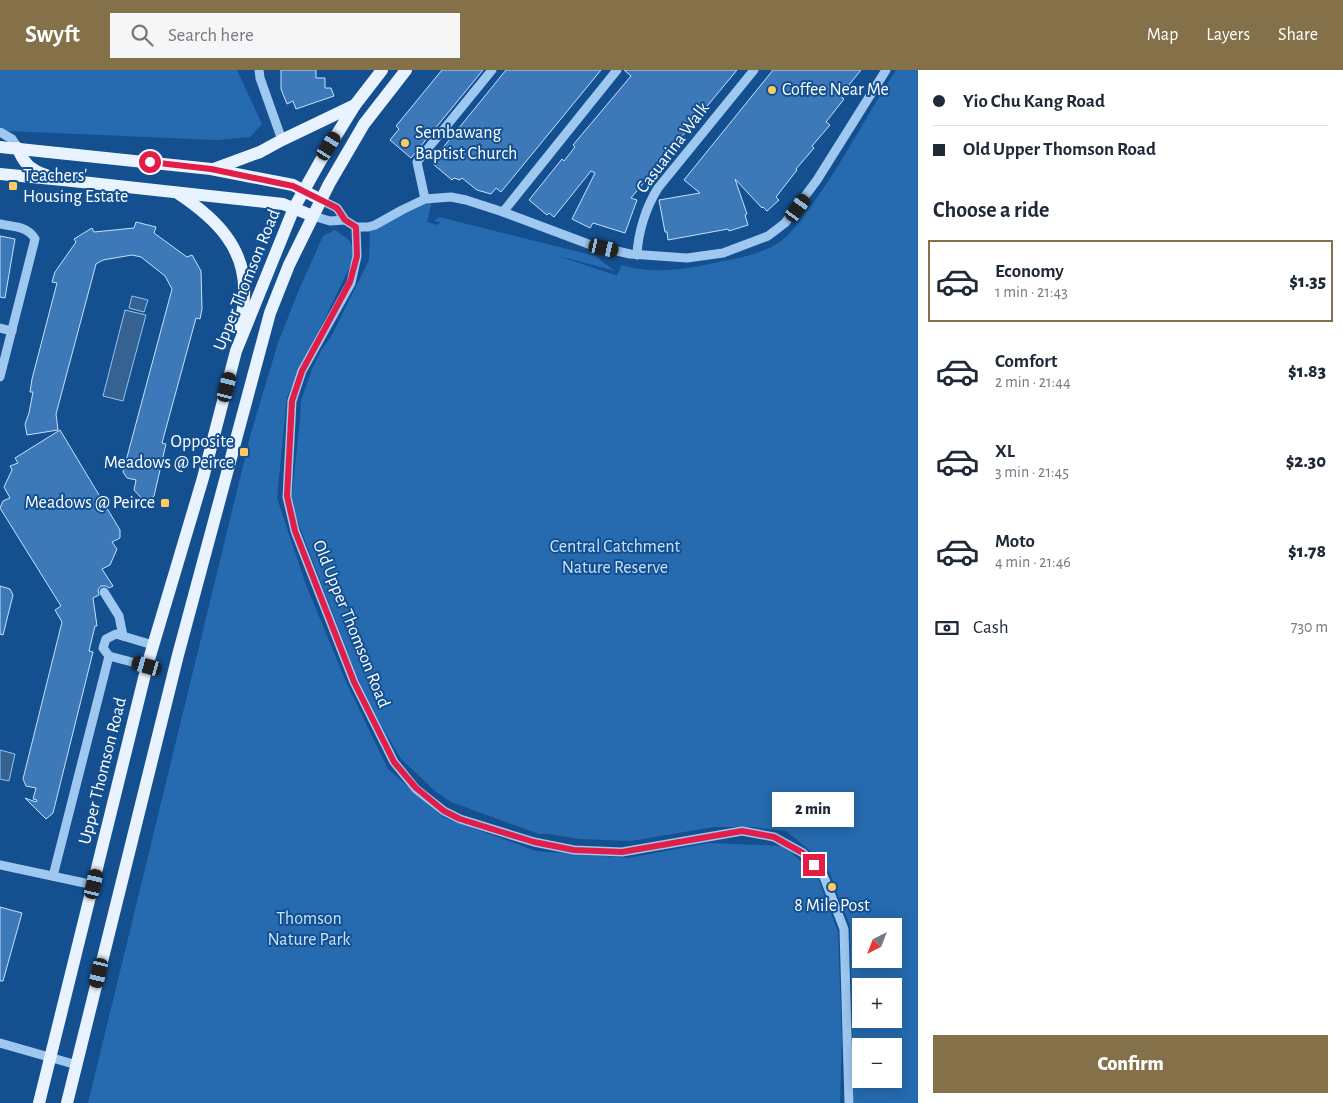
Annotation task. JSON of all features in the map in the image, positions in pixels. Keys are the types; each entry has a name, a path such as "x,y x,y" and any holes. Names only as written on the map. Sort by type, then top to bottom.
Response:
{"main road":[{"name":"Upper Thomson Road","path":"40,1103 147,666 204,478 236,351 294,208 355,105 382,70"},
{"name":"Upper Thomson Road","path":"67,1103 178,654 270,313 289,265 312,216 364,124 406,70"},
{"path":"211,169 252,155 355,105"},
{"path":"0,146 211,169 293,186 321,200"},
{"path":"18,148 21,158 35,172 63,180"},
{"path":"0,174 283,204 312,216"},
{"path":"177,192 215,221 238,258 243,274 244,296 236,351"}],"street":[{"path":"259,70 260,78 282,140"},
{"path":"425,199 417,162 492,70"},
{"path":"503,212 617,70"},
{"name":"Casuarina Walk","path":"637,255 638,244 651,199 754,70"},
{"path":"321,200 337,208 345,220 356,227 375,225 425,199 451,197 503,212 591,245 637,255 687,258 723,253 768,236 785,223 813,186 886,70"},
{"path":"0,132 12,140 18,148"},
{"path":"312,216 330,221 345,220"},
{"path":"0,224 27,229 35,239 0,377"},
{"name":"Old Upper Thomson Road","path":"356,227 357,256 350,282 302,371 292,401 287,496 295,531 354,682 394,762 416,788 444,811 460,819 534,842 574,850 622,852 742,831 774,837 803,853 824,877 844,929 850,1103"},
{"path":"0,328 12,331"},
{"path":"104,592 119,616 119,635"},
{"path":"147,666 109,656 103,648 106,639 119,635 153,645"},
{"path":"54,876 109,656"},
{"path":"0,865 94,884"},
{"path":"0,1043 77,1065"}],"green space":[{"path":"0,70 237,70 262,124 250,137 217,140 7,131 0,126"},
{"name":"Central Catchment Nature Reserve","path":"896,70 918,70 918,1103 854,1103 854,1088 902,1088 902,1038 853,1038 852,1028 902,1028 902,978 852,978 852,1014 850,926 830,874 819,859 785,831 753,827 714,827 631,841 579,839 539,834 451,802 435,791 401,759 378,720 356,674 291,504 301,401 312,369 322,349 332,335 369,260 370,230 432,201 427,222 438,225 440,222 434,221 439,217 595,256 615,271 555,255 615,275 617,275 622,265 654,270 676,269 746,256 773,246 786,237 794,228 835,171"},
{"name":"Thomson Nature Park","path":"335,230 349,240 356,254 287,397 277,498 306,585 347,684 388,769 443,817 536,851 628,858 708,843 785,846 819,880 838,932 842,1040 840,1103 88,1103 251,433 278,343 298,292 323,236"}],"shaded area":[{"path":"132,296 148,300 144,312 129,308"},
{"path":"125,310 146,315 123,401 103,396"},
{"path":"0,750 15,754 9,781 0,779"}],"building":[{"path":"281,70 316,70 316,78 325,78 325,88 331,88 334,96 296,109 293,101 287,104 281,89"},
{"path":"442,70 483,70 411,158 390,140 399,129 396,126"},
{"path":"506,70 601,70 501,192 496,188 491,194 477,190 462,178 460,180 454,178 452,180 433,164 443,152 441,150"},
{"path":"624,70 737,70 631,198 637,200 625,233 593,223 590,228 572,219 595,173 591,171 554,217 549,213 547,215 529,200 562,159 564,161 575,147 573,145 631,76"},
{"path":"773,70 861,70 840,96 844,99 826,122 830,125 812,146 814,148 776,197 779,200 767,211 735,179 747,214 745,215 748,225 729,231 728,229 668,240 659,200 700,193 684,180"},
{"path":"136,222 156,227 154,233 187,257 192,255 201,271 202,309 200,319 196,318 162,443 166,444 154,496 146,503 134,490 136,480 127,478 123,472 172,289 165,276 141,257 132,255 103,260 96,264 56,414 58,430 27,435 25,424 33,392 30,392 32,379 57,283 52,282 55,272 76,242 74,239 92,228 94,232 134,228"},
{"path":"0,236 15,239 5,298 0,297"},
{"path":"60,430 120,530 120,538 112,542 117,549 110,565 102,569 113,586 109,588 101,586 98,590 99,595 93,598 97,626 95,626 89,651 93,652 53,813 46,819 25,798 36,802 37,800 33,799 36,788 26,786 23,779 62,622 55,610 61,606 0,508 3,501 10,498 4,487 12,470 10,466 18,463 15,458"},
{"path":"0,586 10,589 13,595 3,635 0,634"},
{"path":"0,907 22,913 3,981 0,981"}],"place":[{"name":"Coffee Near Me","path":"772,90"},
{"name":"Sembawang Baptist Church","path":"405,143"},
{"name":"Teachers' Housing Estate","path":"13,186"},
{"name":"Opposite Meadows @ Peirce","path":"244,452"},
{"name":"Meadows @ Peirce","path":"165,503"},
{"name":"8 Mile Post","path":"832,887"}],"route":[{"path":"150,162 211,169 293,186 337,208 345,220 356,227 357,256 350,282 302,371 292,401 287,496 295,531 354,682 394,762 416,788 444,811 460,819 547,845 574,850 622,852 742,831 774,837 803,853 814,865"}]}
